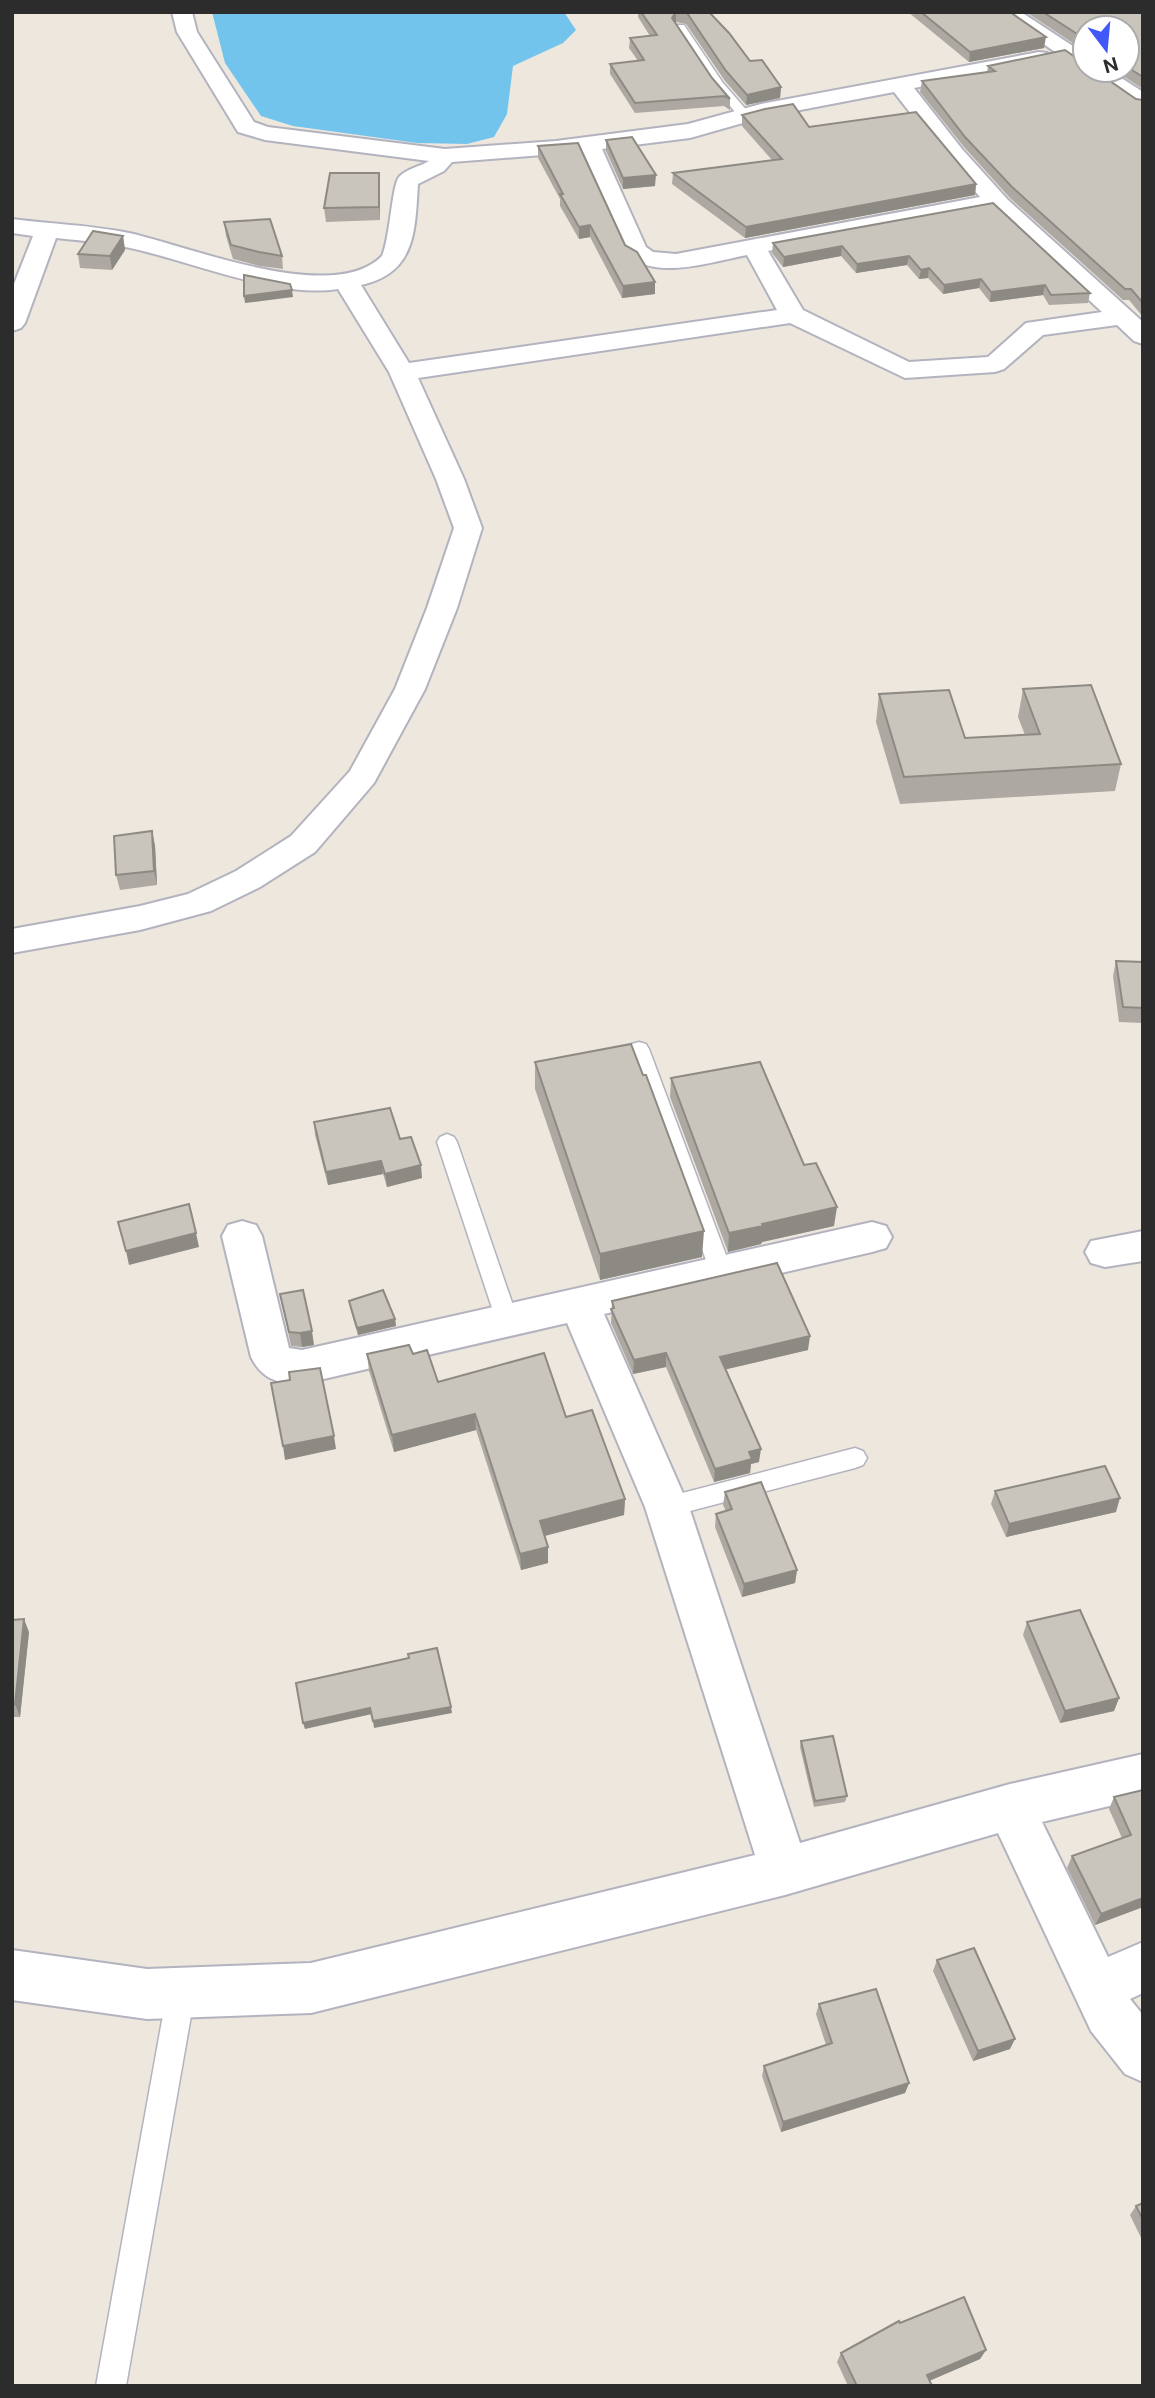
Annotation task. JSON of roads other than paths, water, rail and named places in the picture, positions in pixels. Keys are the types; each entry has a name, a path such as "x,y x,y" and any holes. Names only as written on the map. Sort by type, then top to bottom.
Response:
{"street":[{"path":"182,12 187,32 246,127 265,133 445,156 589,144 690,131 745,116 900,85 1071,59"},
{"path":"1007,12 1071,55"},
{"path":"1115,84 1143,102"},
{"path":"900,85 954,154 997,201 1143,336"},
{"path":"589,144 636,251 643,257 657,261 676,261 997,201"},
{"path":"12,226 131,241 249,274 317,282 345,280 365,275 388,264 398,248 408,182 417,175 439,167 445,156"},
{"path":"12,323 47,230"},
{"path":"754,247 793,315 905,370 995,364 1035,328 1123,317"},
{"path":"12,941 140,918 199,903 247,879 303,844 363,776 410,689 442,608 468,528 450,479 402,372 345,280"},
{"path":"402,372 793,315"},
{"path":"242,1236 271,1357 284,1367 302,1367 872,1237"},
{"path":"1105,1252 1143,1246"},
{"path":"579,1304 667,1507 785,1871"},
{"path":"12,1975 147,1994 311,1988 785,1871 1010,1807 1143,1776"},
{"path":"1010,1807 1110,2012 1143,2056"},
{"path":"1098,1987 1143,1967"}],"lane":[{"path":"680,27 709,66 722,92 745,116"},
{"path":"639,1049 721,1271"},
{"path":"447,1142 507,1320"},
{"path":"667,1507 855,1458"},
{"path":"111,2386 181,1993"}],"water":[{"path":"212,12 564,12 576,30 563,43 513,66 507,114 494,137 467,144 417,143 293,126 261,116 225,63"}]}
